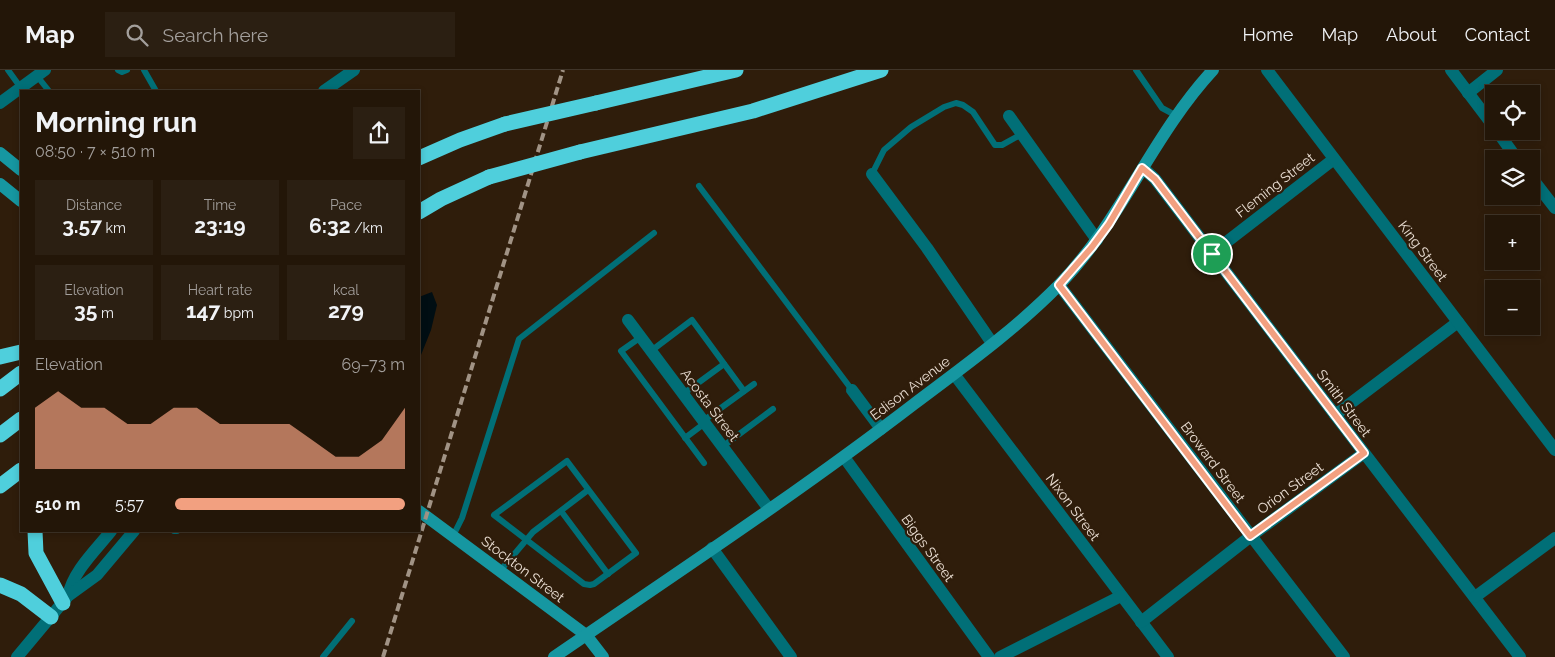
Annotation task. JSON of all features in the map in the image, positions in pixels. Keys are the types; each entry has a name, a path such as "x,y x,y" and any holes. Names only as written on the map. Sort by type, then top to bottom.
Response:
{"highway":[{"path":"420,147 505,124 736,70"},
{"path":"420,204 489,177 580,152 740,115 881,70"},
{"path":"420,158 460,140 505,124"},
{"path":"420,211 440,199 489,177"},
{"path":"0,357 20,352"},
{"path":"0,389 20,374"},
{"path":"0,435 20,420"},
{"path":"0,486 20,471"},
{"path":"35,532 36,553 65,600"},
{"path":"0,585 21,594 51,617"}],"main road":[{"name":"Edison Avenue","path":"554,657 844,457 1018,323 1059,285 1097,240 1121,206 1142,168 1177,116 1213,70"},
{"path":"0,153 20,169"},
{"path":"0,184 20,200"},
{"name":"Stockton Street","path":"420,511 586,635 603,657"}],"street":[{"path":"325,90 354,70"},
{"name":"King Street","path":"1267,70 1555,450"},
{"path":"1451,70 1485,115"},
{"path":"1468,93 1497,70"},
{"path":"0,102 41,73"},
{"path":"1010,116 1097,240"},
{"name":"Fleming Street","path":"1212,254 1334,159"},
{"name":"Smith Street","path":"1142,168 1155,179 1520,657"},
{"path":"872,174 927,248 992,343"},
{"path":"1540,189 1555,208"},
{"name":"Broward Street","path":"1059,285 1344,657"},
{"name":"Acosta Street","path":"628,320 769,509"},
{"path":"1335,415 1458,322"},
{"name":"Nixon Street","path":"954,374 1168,657"},
{"path":"852,390 881,430"},
{"name":"Orion Street","path":"1141,622 1250,536 1364,453"},
{"name":"Biggs Street","path":"844,457 989,657"},
{"path":"65,600 83,567 110,532"},
{"path":"18,657 65,600 97,575 133,532"},
{"path":"1475,597 1555,538"},
{"path":"712,548 791,657"},
{"path":"1000,657 1121,596"}],"lane":[{"path":"8,70 21,88"},
{"path":"118,70 122,72 127,70"},
{"path":"144,70 155,90"},
{"path":"1136,70 1162,108 1177,116"},
{"path":"41,73 49,90"},
{"path":"872,174 884,150 911,127 944,107 956,103 963,105 973,112 995,144 1002,145 1022,134"},
{"path":"699,186 852,390"},
{"path":"453,536 462,518 519,339 654,233"},
{"path":"651,351 692,320 744,391"},
{"path":"641,337 621,351 704,463"},
{"path":"683,394 724,364"},
{"path":"685,438 754,384"},
{"path":"722,447 773,409"},
{"path":"567,461 636,554 594,584 586,585 526,539 494,515 567,461"},
{"path":"500,571 526,539 588,490"},
{"path":"561,511 608,574"},
{"path":"323,657 352,621"}],"shaded area":[{"path":"432,292 437,305 431,330 420,358 420,297"}],"railway":[{"path":"383,657 563,70"}],"route":[{"path":"1142,168 1155,179 1212,254 1364,453 1250,536 1059,285 1109,224 1142,168"}]}
